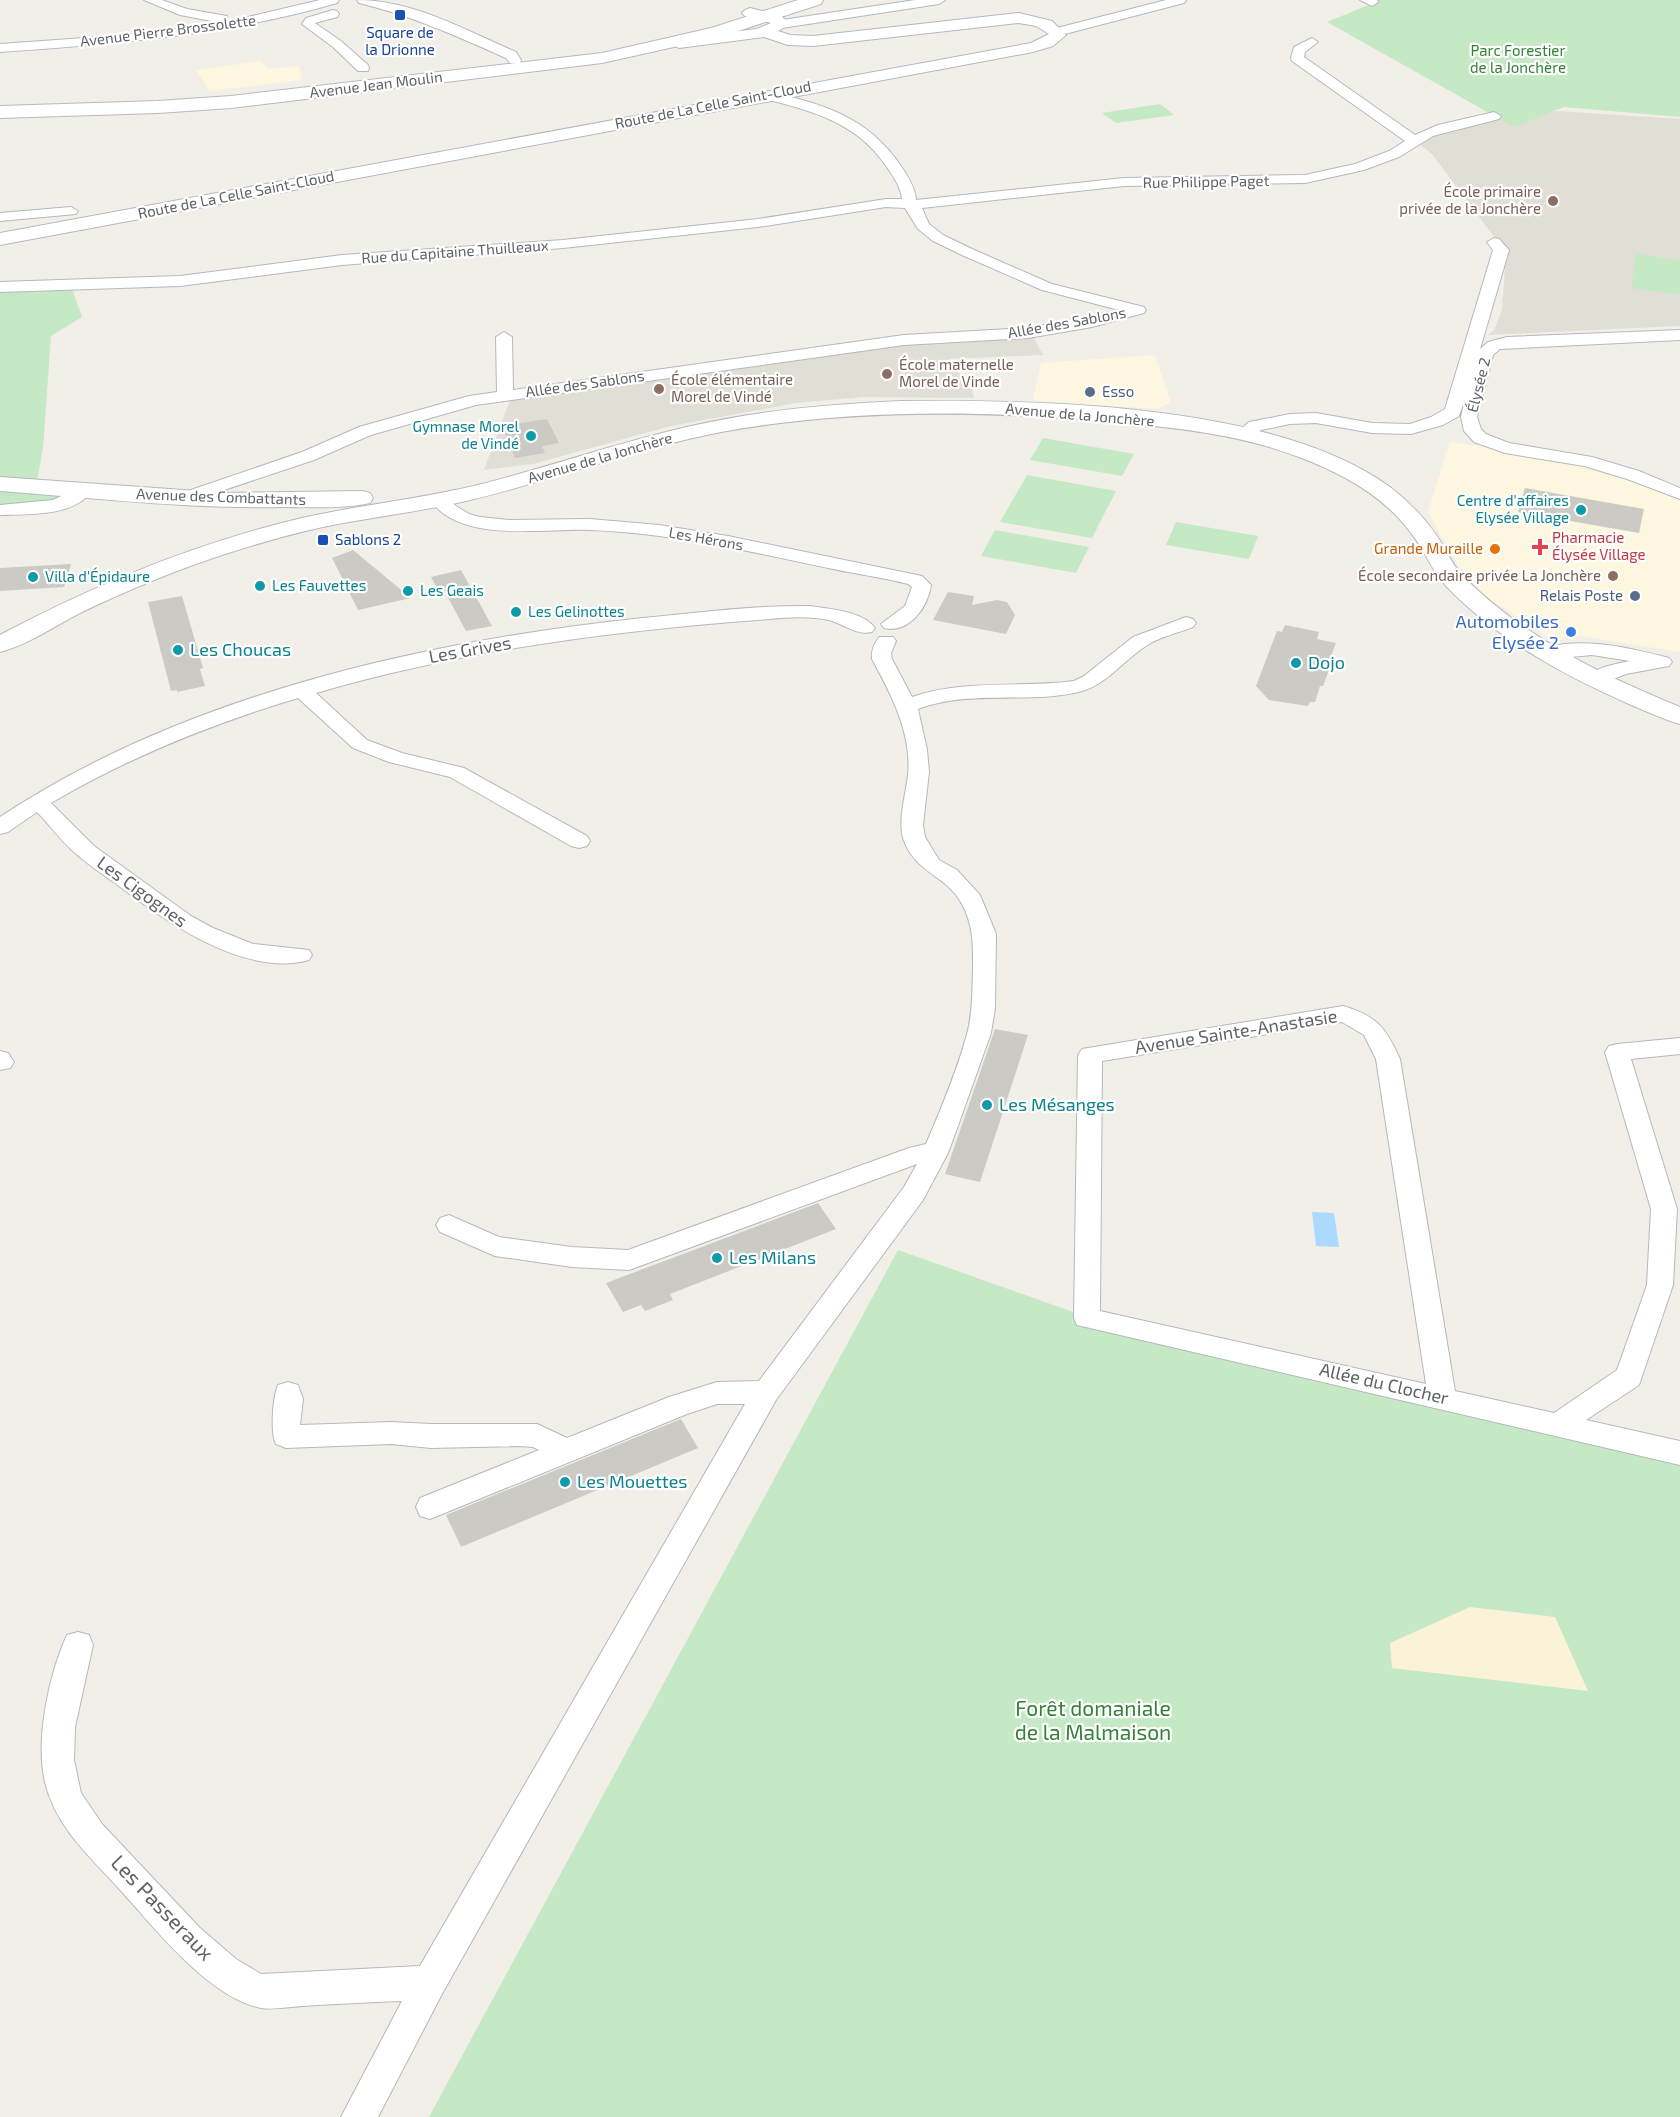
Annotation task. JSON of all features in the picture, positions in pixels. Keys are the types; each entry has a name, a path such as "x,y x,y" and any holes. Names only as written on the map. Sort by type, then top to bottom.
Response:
{"main road":[{"path":"757,20 815,0"},
{"name":"Avenue Jean Moulin","path":"0,112 231,102 602,58 670,44 757,20"},
{"name":"Avenue Jean Moulin","path":"0,106 157,102 229,95 516,60 757,20"}],"street":[{"path":"150,0 184,12 246,24"},
{"name":"Avenue Pierre Brossolette","path":"0,48 246,24 300,12 333,0"},
{"path":"757,20 939,0"},
{"path":"757,20 788,40 813,41 1019,18 1042,23 1057,32 1180,0"},
{"path":"363,68 337,44 309,24 310,21 357,4 400,9 512,55 516,60"},
{"name":"Route de La Celle Saint-Cloud","path":"0,239 71,218 1033,46 1055,40 1057,32"},
{"path":"1312,42 1299,50 1297,58 1409,137 1413,143"},
{"path":"766,95 817,109 856,126 870,136 884,150 905,185 910,197 908,203"},
{"name":"Rue Philippe Paget","path":"908,203 930,203 1124,182 1305,179 1359,167 1394,154 1443,128 1494,116"},
{"name":"Rue du Capitaine Thuilleaux","path":"0,287 180,281 342,260 506,250 697,230 886,203 908,203"},
{"name":"Allée des Sablons","path":"189,497 308,456 365,431 505,394 904,340 1028,333 1092,322 1138,310 1047,287 967,252 938,238 923,226 915,209 908,203"},
{"path":"0,218 71,218"},
{"path":"1246,433 1255,426 1290,419 1316,418 1372,428 1411,429 1437,421 1453,412 1501,250 1494,242"},
{"path":"1476,334 1680,323"},
{"name":"Élysée 2","path":"1680,335 1507,342 1494,345 1485,353 1469,417 1473,431 1480,438 1505,448 1586,461 1633,475 1680,494"},
{"path":"504,337 505,394"},
{"name":"Avenue de la Jonchère","path":"0,645 83,603 178,562 349,515 395,509 511,484 682,434 741,422 851,408 1033,409 1139,417 1246,433 1333,463 1359,476 1383,493 1416,524 1426,536 1446,571 1473,599 1550,653 1595,680 1680,716"},
{"name":"Avenue des Combattants","path":"0,484 189,497 330,500 422,491 432,493 439,500"},
{"path":"0,510 59,504 79,496 84,490"},
{"name":"Les Hérons","path":"439,500 446,509 470,520 513,525 606,525 648,529 754,547 915,580 922,585 921,592 908,617 889,632"},
{"name":"Avenue de la Jonchère","path":"0,656 71,619 186,570 395,509"},
{"name":"Les Grives","path":"37,802 90,771 129,752 239,709 301,690 420,659 557,635 659,622 813,613 844,617 864,628 879,621 889,632"},
{"path":"907,706 932,698 972,692 1078,686 1090,680 1140,641 1186,623"},
{"path":"359,2117 430,1982 766,1392 914,1193 935,1153 979,1033 983,1008 986,934 976,914 959,906 935,879 931,865 920,851 914,837 912,825 919,772 907,706 882,659 881,653 889,632"},
{"path":"1550,653 1567,649 1589,648 1671,663"},
{"path":"1595,680 1610,671 1626,667 1671,663"},
{"path":"301,690 360,744 396,758 457,772 579,841"},
{"path":"0,826 37,802"},
{"name":"Les Cigognes","path":"37,802 49,810 69,835 96,860 191,928 242,949 282,956 301,954"},
{"name":"Avenue Sainte-Anastasie","path":"1087,1318 1090,1055 1343,1014 1364,1021 1378,1036 1389,1059 1442,1397"},
{"path":"1559,1424 1629,1377 1660,1285 1672,1210 1617,1052 1680,1046"},
{"path":"449,1225 495,1246 572,1257 629,1260 918,1154 935,1153"},
{"name":"Allée du Clocher","path":"1087,1318 1680,1453"},
{"path":"430,1507 679,1404 707,1396 740,1391 766,1392"},
{"path":"288,1393 291,1406 285,1424 286,1436 391,1433 431,1436 519,1435 537,1436 566,1451"},
{"name":"Les Passeraux","path":"78,1645 70,1674 58,1750 60,1775 66,1799 81,1824 193,1945 243,1986 261,1991 430,1982"}],"shaded area":[{"path":"261,61 269,69 299,66 302,80 210,91 196,70"},
{"path":"1557,111 1680,119 1680,326 1488,335 1494,330 1502,310 1506,253 1432,154 1417,142 1441,129 1498,118"},
{"path":"1034,338 1043,355 949,359 971,386 974,398 863,397 796,403 671,426 533,464 484,470 510,400 896,344"},
{"path":"1155,355 1171,402 1157,409 1033,400 1041,363"},
{"path":"1450,442 1588,463 1680,497 1680,652 1573,635 1554,641 1482,594 1459,567 1428,512"}],"green space":[{"name":"Parc Forestier de la Jonchère","path":"1374,0 1680,0 1680,117 1564,107 1514,127 1327,22 1376,2"},
{"path":"1160,104 1174,115 1116,123 1102,113"},
{"path":"1636,254 1680,260 1680,295 1631,288"},
{"path":"72,289 82,317 51,336 43,448 37,481 0,479 0,292"},
{"path":"1043,438 1134,454 1122,476 1030,460"},
{"path":"1027,475 1116,491 1092,538 1000,522"},
{"path":"0,487 67,491 61,500 0,506"},
{"path":"1176,522 1258,536 1249,559 1166,545"},
{"path":"995,530 1089,547 1076,573 981,556"},
{"name":"Forêt domaniale de la Malmaison","path":"898,1250 1076,1313 1680,1463 1680,2117 429,2117"}],"sand":[{"path":"1470,1607 1555,1617 1588,1691 1392,1668 1390,1643"}],"water":[{"path":"1312,1212 1334,1213 1339,1247 1316,1246"}],"building":[{"name":"Gymnase Morel de Vindé","path":"547,419 559,443 542,446 545,453 515,458 505,433 518,431 515,424"},
{"name":"Centre d'affaires Elysée Village","path":"1525,488 1644,509 1639,533 1518,512"},
{"path":"353,550 411,598 358,610 332,558"},
{"name":"Villa d'Épidaure","path":"71,564 64,587 0,591 0,568"},
{"path":"461,570 492,626 466,631 445,592 440,593 431,577"},
{"path":"948,592 974,596 972,605 997,600 1007,602 1015,615 1006,634 933,620"},
{"name":"Les Choucas","path":"182,596 203,668 200,669 205,686 177,692 177,690 171,691 148,602"},
{"name":"Dojo","path":"1285,625 1319,632 1317,639 1336,643 1326,669 1329,670 1323,686 1320,686 1315,702 1310,702 1308,706 1269,700 1256,686 1277,631 1282,632"},
{"name":"Les Mésanges","path":"995,1029 1028,1035 980,1182 945,1174"},
{"name":"Les Milans","path":"818,1203 836,1229 670,1294 673,1300 645,1311 641,1305 623,1312 606,1283"},
{"name":"Les Mouettes","path":"681,1419 698,1448 461,1547 446,1515"}],"place":[{"name":"Square de la Drionne","path":"400,15"},
{"name":"École primaire privée de la Jonchère","path":"1553,201"},
{"name":"École maternelle Morel de Vinde","path":"887,374"},
{"name":"École élémentaire Morel de Vindé","path":"659,389"},
{"name":"Esso","path":"1090,392"},
{"name":"Gymnase Morel de Vindé","path":"531,436"},
{"name":"Centre d'affaires Elysée Village","path":"1581,510"},
{"name":"Sablons 2","path":"323,540"},
{"name":"Pharmacie Élysée Village","path":"1540,547"},
{"name":"Grande Muraille","path":"1495,549"},
{"name":"École secondaire privée La Jonchère","path":"1613,576"},
{"name":"Villa d'Épidaure","path":"33,577"},
{"name":"Les Fauvettes","path":"260,586"},
{"name":"Les Geais","path":"408,591"},
{"name":"Relais Poste","path":"1635,596"},
{"name":"Les Gelinottes","path":"516,612"},
{"name":"Automobiles Elysée 2","path":"1571,632"},
{"name":"Les Choucas","path":"178,650"},
{"name":"Dojo","path":"1296,663"},
{"name":"Les Mésanges","path":"987,1105"},
{"name":"Les Milans","path":"717,1258"},
{"name":"Les Mouettes","path":"565,1482"}]}
